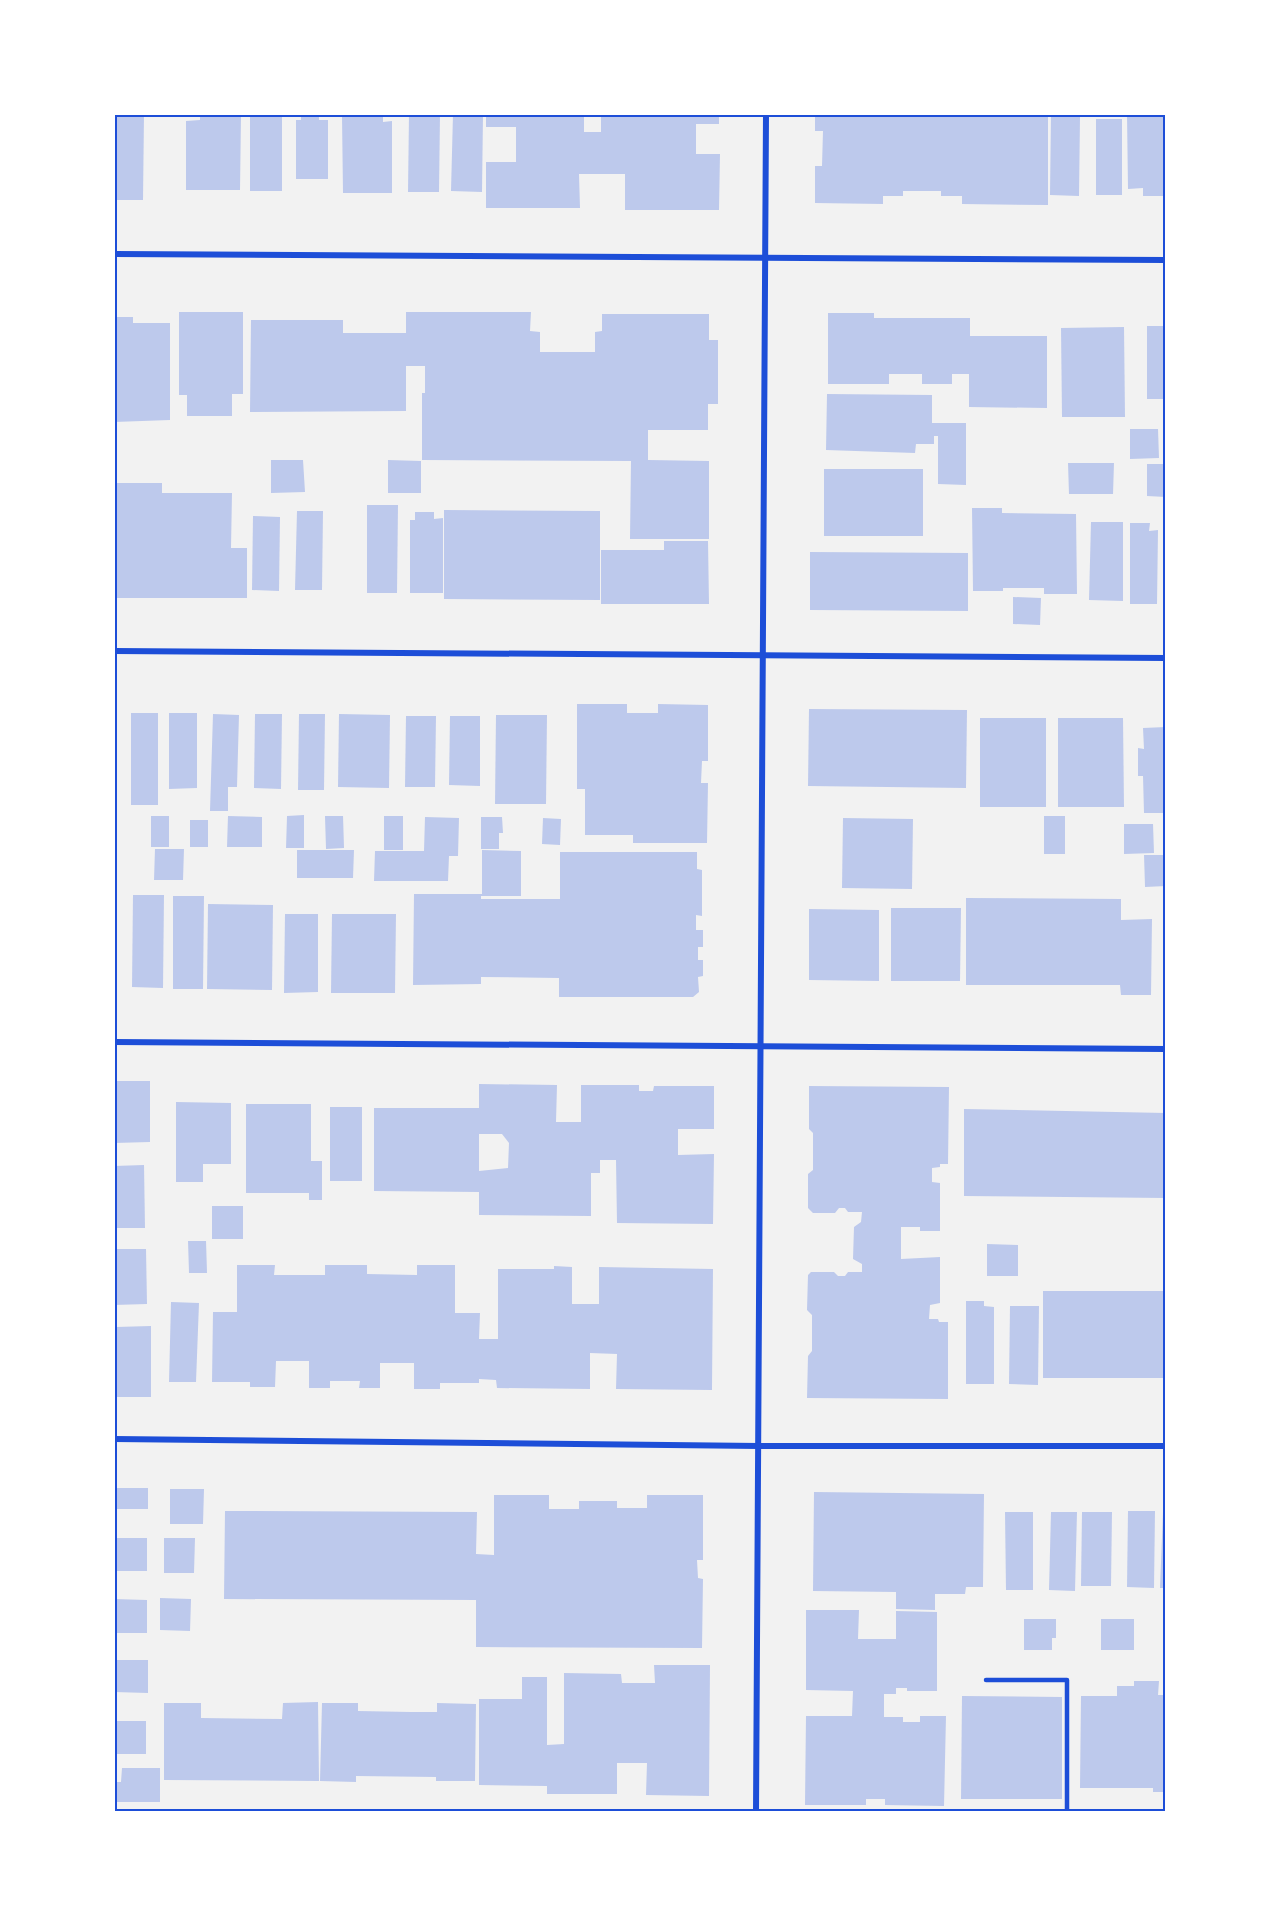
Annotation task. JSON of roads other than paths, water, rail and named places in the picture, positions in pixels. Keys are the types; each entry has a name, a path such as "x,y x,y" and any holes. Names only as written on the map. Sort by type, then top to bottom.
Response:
{"street":[{"path":"756,1812 766,114"},
{"path":"114,254 1166,260"},
{"path":"114,651 1166,658"},
{"path":"114,1042 1166,1049"},
{"path":"114,1439 759,1446 1166,1446"}],"lane":[{"path":"986,1680 1067,1680 1067,1812"}]}
